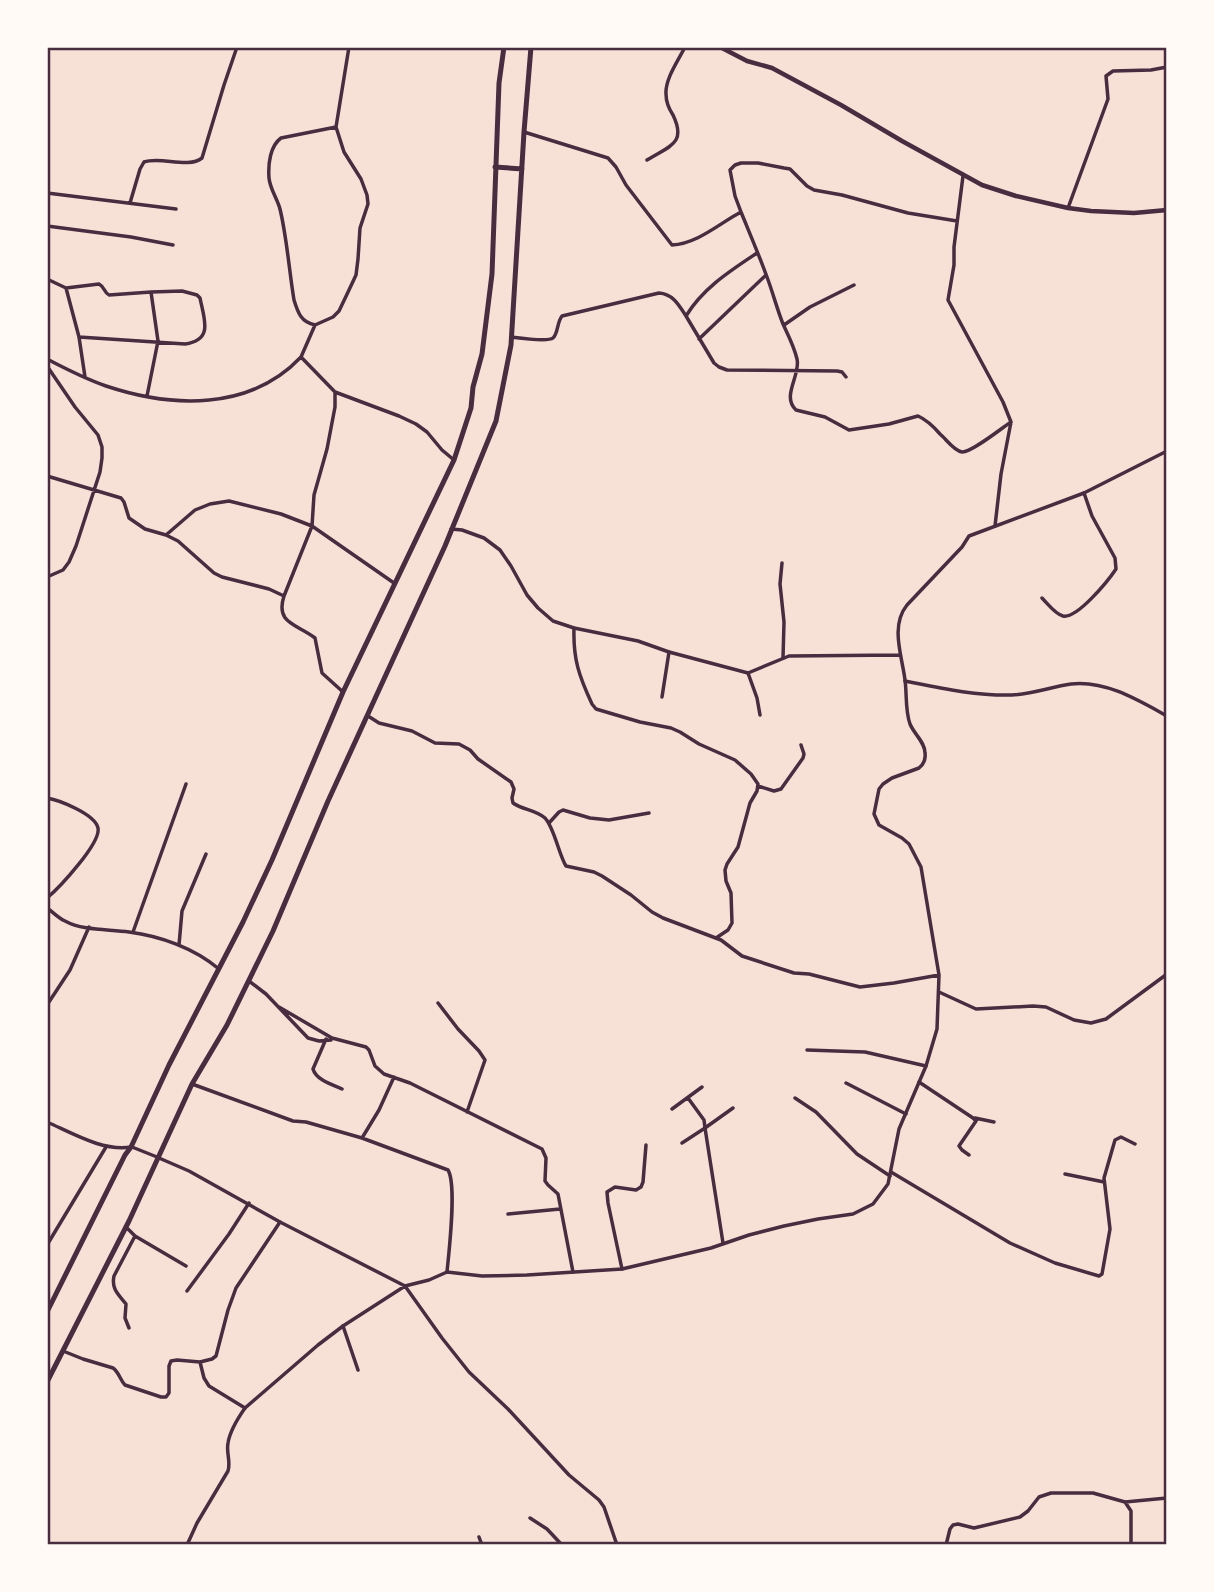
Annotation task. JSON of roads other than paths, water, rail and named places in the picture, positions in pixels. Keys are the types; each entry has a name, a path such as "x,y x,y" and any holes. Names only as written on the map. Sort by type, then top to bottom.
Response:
{"highway":[{"path":"47,1312 272,860 343,692 454,460 471,408 473,387 482,354 492,274 499,83 504,47"},
{"path":"47,1381 126,1227 192,1084 249,981 446,546 496,421 511,337 531,47"},
{"path":"495,167 522,169"}],"main road":[{"path":"720,47 747,61 772,68 982,185 1068,208 1115,213 1167,210"}],"street":[{"path":"130,203 144,162 195,162 202,158 237,47"},
{"path":"336,127 281,138 274,143 271,158 269,177 279,207 294,300 303,320 315,325 327,321 339,311 356,275 360,228 368,204 361,179 344,152 336,127 349,47"},
{"path":"647,160 678,139 677,124 669,108 666,88 685,47"},
{"path":"1068,208 1108,99 1106,76 1113,71 1167,67"},
{"path":"524,132 608,158 673,245 701,236 741,212"},
{"path":"957,221 908,214 814,190 790,169 741,163 730,170 735,196 792,341 797,369 791,402 796,410 825,417 849,430 881,426 918,416 962,452 986,440 1011,422"},
{"path":"963,176 948,300 1011,422 995,526"},
{"path":"47,193 176,209"},
{"path":"47,226 173,245"},
{"path":"686,316 693,304 727,272 757,253"},
{"path":"699,339 766,275"},
{"path":"47,279 66,288 99,284 109,295 182,291 200,298 205,329 195,343 79,337"},
{"path":"784,325 810,307 854,285"},
{"path":"66,288 79,337 85,377"},
{"path":"147,396 158,341 150,292"},
{"path":"511,337 546,340 556,335 562,316 665,293 674,299 719,367 741,371 837,371 846,377"},
{"path":"47,359 104,385 147,396 218,400 255,390 280,376 301,357 315,325"},
{"path":"301,357 335,392 416,424 454,460"},
{"path":"47,366 98,435 102,458 100,472 69,562 63,569 47,577"},
{"path":"335,392 327,449 314,495 312,526 284,596 281,613 287,620 314,636 322,673 343,692"},
{"path":"187,1545 228,1471 228,1441 245,1408 318,1345 405,1286 447,1272 482,1276 622,1269 783,1226 853,1214 878,1198 888,1184 899,1129 926,1066 937,1029 939,992 939,975 919,862 909,844 882,828 876,822 874,814 879,789 883,784 919,768 924,762 925,750 909,719 900,655 898,639 903,609 962,547 968,536 1084,493 1167,451"},
{"path":"47,476 121,498 129,518 145,529 178,541 222,578 269,589 284,596"},
{"path":"1042,598 1058,614 1071,616 1086,604 1116,569 1115,558 1092,516 1084,493"},
{"path":"166,535 195,510 229,501 263,509 312,526 394,583"},
{"path":"451,529 484,538 500,550 538,608 553,621 574,628 638,641 748,673 789,656 900,655"},
{"path":"782,563 780,584 784,622 783,658"},
{"path":"574,628 573,646 577,668 596,709 680,732 735,760 751,774 758,786 774,791 781,789 803,758 801,745"},
{"path":"662,697 669,652"},
{"path":"748,673 760,715"},
{"path":"905,681 992,695 1012,695 1085,684 1121,693 1167,716"},
{"path":"368,716 379,723 412,731 435,743 459,744 470,750 478,759 511,782 514,789 513,803 541,815 549,823 568,867 594,872 652,912 716,937 736,953 794,972 860,987 939,975"},
{"path":"133,932 186,783"},
{"path":"716,937 728,930 732,923 731,893 725,870 738,847 750,803 758,786"},
{"path":"47,798 63,802 83,813 98,827 81,862 47,898"},
{"path":"549,823 563,810 609,820 649,813"},
{"path":"179,945 182,911 206,854"},
{"path":"47,908 67,923 133,932 179,945 199,954 219,969"},
{"path":"47,1005 70,970 89,927"},
{"path":"939,992 976,1009 1046,1007 1074,1020 1091,1023 1106,1019 1167,975"},
{"path":"249,981 266,994 308,1038 319,1041 347,1041"},
{"path":"438,1003 485,1060 467,1112"},
{"path":"279,1007 331,1038 366,1047 375,1066 384,1074 410,1083 542,1149 546,1158 545,1181 558,1194 573,1272"},
{"path":"326,1039 313,1072 342,1089"},
{"path":"807,1051 865,1052 926,1066"},
{"path":"362,1138 394,1077"},
{"path":"919,1082 973,1118 994,1122"},
{"path":"846,1083 905,1114"},
{"path":"192,1084 293,1121 306,1122 362,1138 450,1172 447,1272"},
{"path":"672,1109 702,1087"},
{"path":"688,1098 704,1120 723,1243"},
{"path":"795,1098 816,1112 857,1154 890,1174 1010,1242 1055,1262 1099,1276 1102,1274 1110,1229 1104,1178 1115,1140 1121,1138 1135,1144"},
{"path":"682,1143 733,1108"},
{"path":"969,1155 959,1146 975,1121 973,1118"},
{"path":"47,1122 106,1147 131,1147 189,1171 280,1222 405,1286 469,1372 508,1409 569,1475 599,1500 617,1545"},
{"path":"622,1269 607,1192 615,1186 641,1188 646,1145"},
{"path":"47,1245 106,1147"},
{"path":"1065,1174 1105,1183"},
{"path":"187,1291 249,1203"},
{"path":"508,1214 561,1209"},
{"path":"63,1351 113,1368 125,1385 166,1397 169,1393 171,1361 200,1362 216,1356 236,1288 280,1222"},
{"path":"126,1227 135,1236 186,1266"},
{"path":"129,1328 125,1318 126,1304 115,1290 113,1282 135,1236"},
{"path":"343,1326 358,1370"},
{"path":"200,1362 209,1386 245,1408"},
{"path":"946,1545 953,1525 974,1528 1020,1517 1039,1497 1046,1494 1093,1493 1125,1502 1167,1498"},
{"path":"1125,1502 1131,1511 1131,1545"},
{"path":"530,1518 547,1529 562,1545"},
{"path":"479,1537 482,1545"}]}
